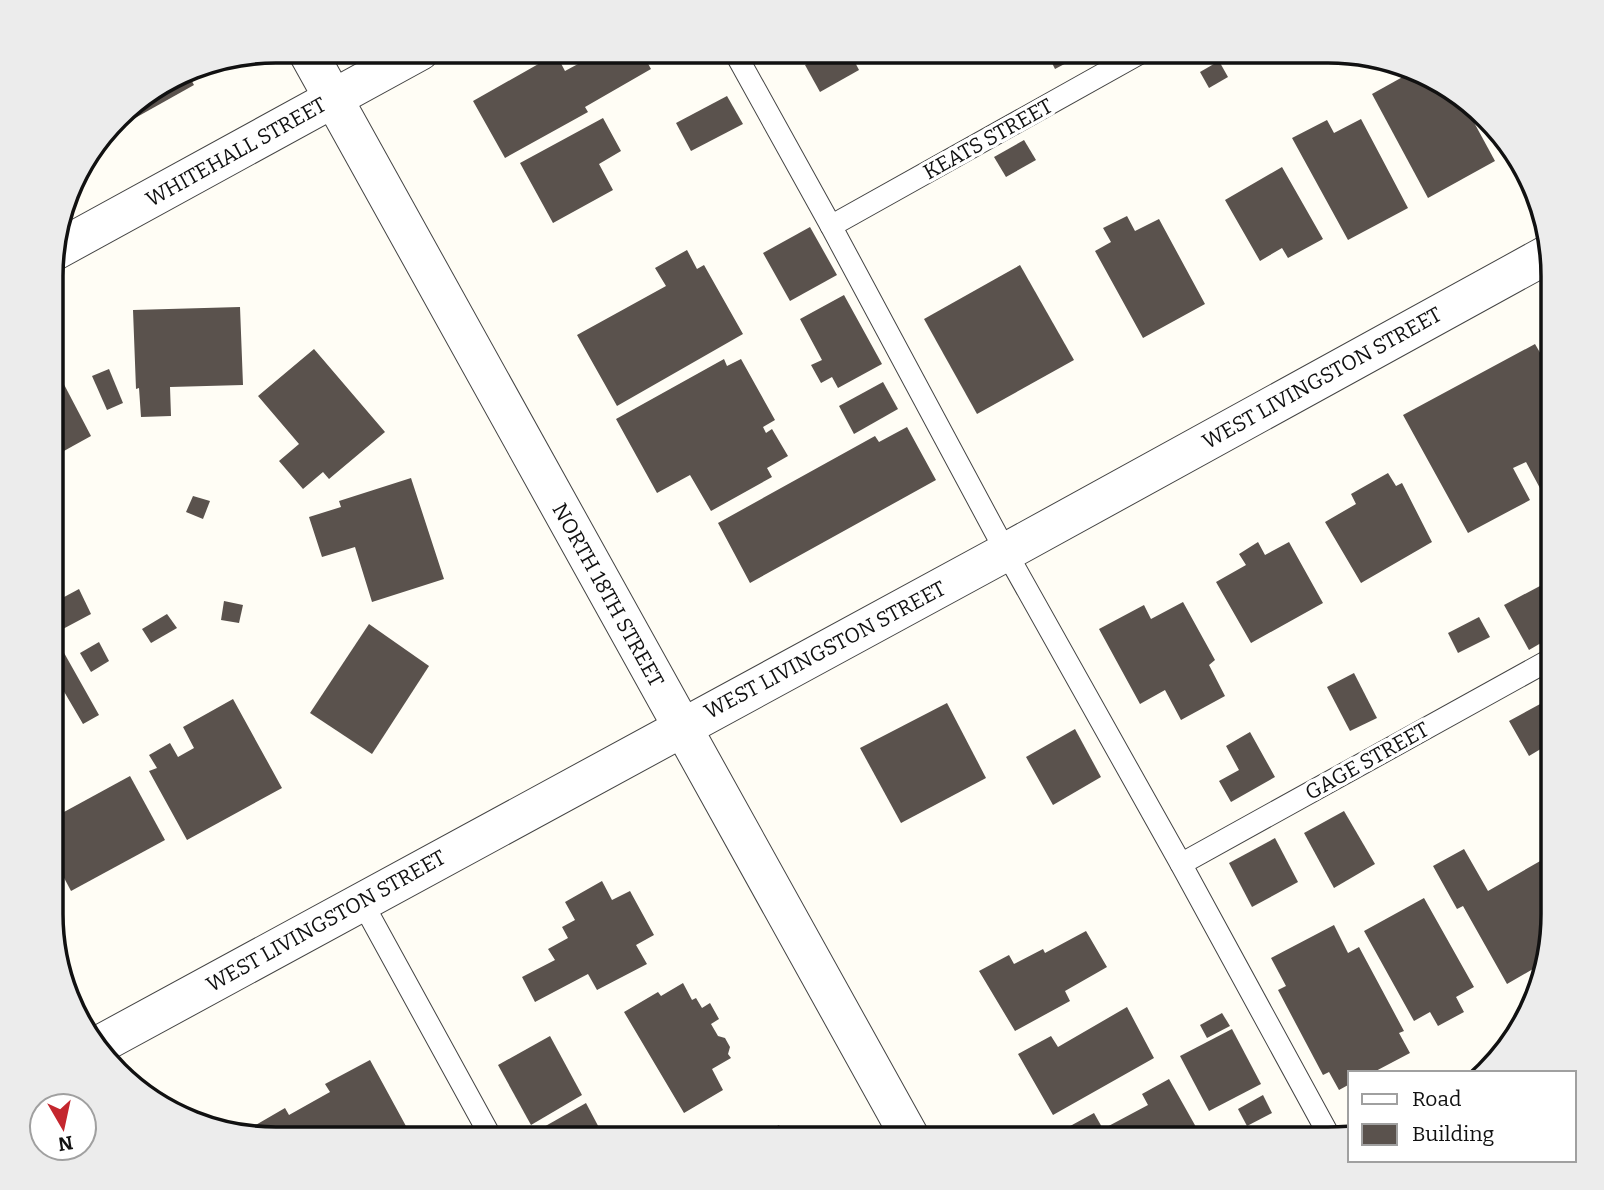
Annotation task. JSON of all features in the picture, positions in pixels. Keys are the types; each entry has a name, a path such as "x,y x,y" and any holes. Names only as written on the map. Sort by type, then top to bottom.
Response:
{"street":[{"name":"NORTH 18TH STREET","path":"314,63 904,1127"},
{"name":"WHITEHALL STREET","path":"66,245 398,63"},
{"name":"WEST LIVINGSTON STREET","path":"105,1041 1540,258"}],"lane":[{"path":"741,63 1006,552 1324,1127"},
{"name":"KEATS STREET","path":"831,226 1123,63"},
{"name":"GAGE STREET","path":"1181,864 1541,665"},
{"path":"362,902 485,1127"}],"building":[{"path":"540,63 561,63 565,71 580,63 648,63 651,69 585,107 588,112 505,158 473,101"},
{"path":"855,63 859,70 820,92 805,65"},
{"path":"1052,63 1066,63 1055,69"},
{"path":"1220,63 1228,77 1209,88 1200,72"},
{"path":"1403,77 1435,92 1472,119 1495,161 1428,198 1372,94"},
{"path":"191,80 194,85 130,121 169,92"},
{"path":"727,96 743,124 691,151 676,123"},
{"path":"603,118 621,151 599,164 613,190 553,223 520,163"},
{"path":"1361,119 1408,208 1348,240 1292,138 1327,120 1334,133"},
{"path":"1024,140 1036,160 1006,177 994,157"},
{"path":"1282,167 1323,239 1288,258 1282,248 1260,261 1225,200"},
{"path":"1127,216 1135,231 1159,219 1205,304 1143,338 1095,251 1111,242 1103,228"},
{"path":"810,227 837,275 790,301 763,253"},
{"path":"687,250 697,269 704,265 743,334 617,406 577,335 666,286 655,268"},
{"path":"1020,265 1074,360 977,414 924,319"},
{"path":"844,295 882,364 838,388 832,377 821,383 811,365 822,360 800,319"},
{"path":"240,307 243,385 170,387 171,416 141,417 139,388 136,389 133,310"},
{"path":"1535,344 1541,354 1541,490 1526,462 1513,468 1530,500 1468,533 1403,415"},
{"path":"314,349 385,432 329,479 323,472 303,489 279,461 299,444 258,396"},
{"path":"724,359 727,366 741,359 775,420 763,427 766,433 772,429 788,456 767,468 772,477 711,511 690,475 657,493 616,419"},
{"path":"109,369 123,403 107,410 92,376"},
{"path":"63,382 91,436 63,451"},
{"path":"883,382 898,409 854,434 839,406"},
{"path":"907,427 936,480 750,583 718,523 875,436 879,442"},
{"path":"1388,473 1396,486 1402,483 1432,542 1361,583 1325,522 1356,504 1351,494"},
{"path":"411,478 444,579 372,602 355,547 322,557 309,517 341,507 339,501"},
{"path":"193,496 210,501 203,519 186,512"},
{"path":"1258,542 1265,555 1289,542 1323,603 1251,643 1216,582 1246,565 1239,554"},
{"path":"1541,585 1541,643 1529,650 1504,605"},
{"path":"79,589 91,614 63,629 63,598"},
{"path":"224,601 243,605 239,623 221,620"},
{"path":"1183,602 1215,660 1209,665 1225,696 1181,720 1165,690 1140,704 1099,629 1144,605 1151,619"},
{"path":"167,614 177,628 151,643 142,629"},
{"path":"1479,617 1490,637 1458,653 1448,633"},
{"path":"369,624 429,666 372,754 310,713"},
{"path":"99,642 109,661 91,672 80,653"},
{"path":"63,651 99,715 83,724 63,690"},
{"path":"1354,673 1377,718 1350,731 1327,687"},
{"path":"233,699 282,788 187,840 149,771 157,768 149,755 170,743 178,757 194,748 183,727"},
{"path":"947,703 986,778 901,823 860,748"},
{"path":"1541,704 1541,749 1529,756 1509,721"},
{"path":"1075,729 1101,777 1053,805 1026,757"},
{"path":"1250,732 1275,777 1231,802 1219,781 1239,770 1226,746"},
{"path":"130,776 165,840 71,891 63,876 63,813"},
{"path":"1344,811 1375,864 1334,888 1304,833"},
{"path":"1275,838 1298,882 1252,907 1229,863"},
{"path":"1464,849 1488,891 1541,861 1541,928 1534,968 1507,984 1463,906 1457,909 1433,866"},
{"path":"602,881 612,900 630,891 654,935 636,945 647,964 597,990 588,974 535,1002 522,977 555,960 548,949 568,938 562,927 575,920 565,902"},
{"path":"1424,898 1474,987 1456,997 1464,1012 1438,1026 1430,1012 1414,1021 1364,931"},
{"path":"1334,925 1348,953 1359,947 1404,1031 1399,1033 1410,1053 1376,1071 1348,1071 1348,1085 1339,1090 1329,1072 1323,1075 1278,990 1286,986 1271,958"},
{"path":"1086,931 1107,967 1065,991 1070,1001 1015,1031 979,971 1009,955 1014,964 1043,949 1045,953"},
{"path":"683,983 692,1000 696,998 702,1008 710,1003 719,1019 711,1024 718,1036 725,1038 730,1047 728,1054 731,1058 712,1069 723,1090 684,1113 624,1012 658,992 661,996"},
{"path":"1127,1007 1154,1058 1053,1115 1018,1054 1051,1036 1058,1047"},
{"path":"1222,1013 1230,1026 1207,1038 1200,1025"},
{"path":"1232,1029 1261,1084 1209,1111 1180,1056"},
{"path":"550,1036 582,1095 531,1125 498,1065"},
{"path":"370,1060 406,1127 254,1126 285,1108 289,1115 330,1092 325,1084"},
{"path":"1169,1079 1196,1127 1107,1127 1148,1105 1142,1094"},
{"path":"1263,1095 1272,1113 1247,1126 1238,1109"},
{"path":"586,1103 599,1127 544,1127"},
{"path":"1094,1113 1102,1127 1068,1127"}]}
